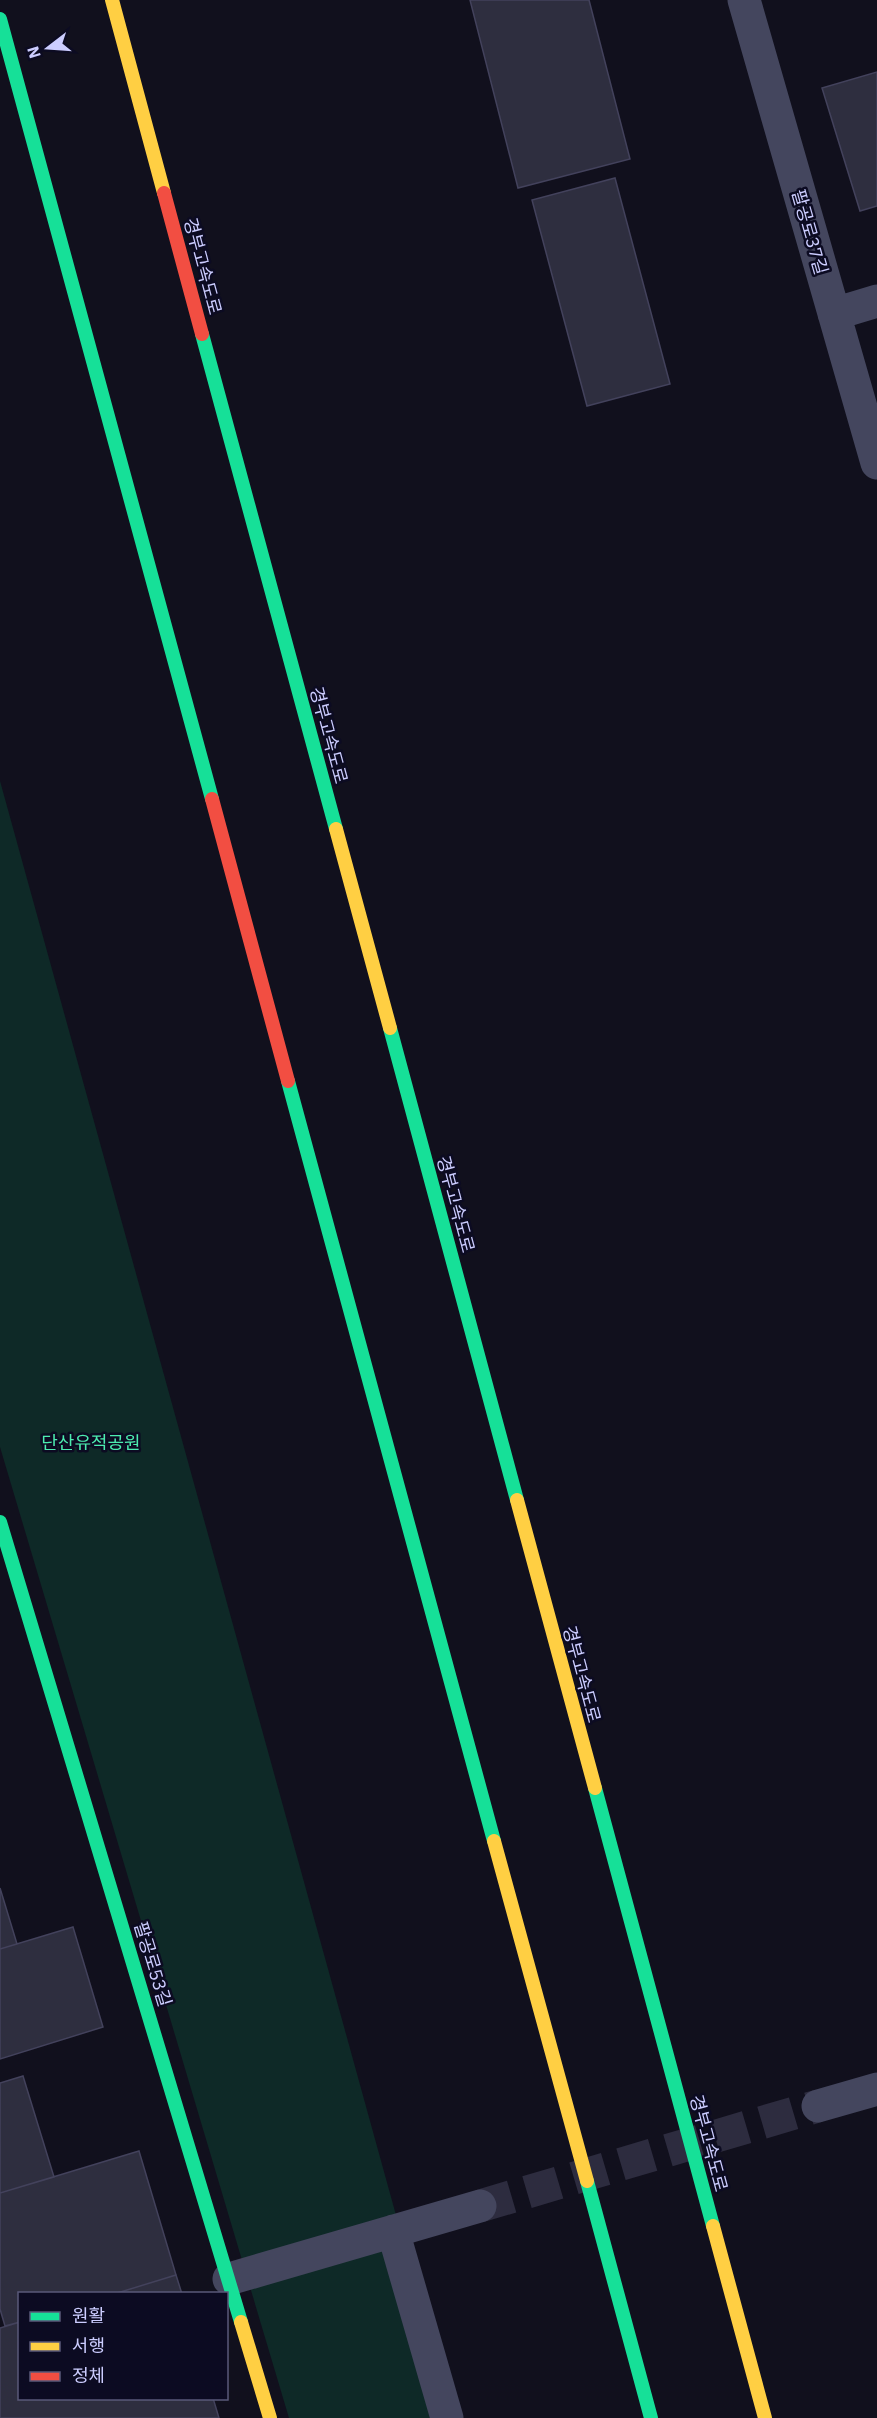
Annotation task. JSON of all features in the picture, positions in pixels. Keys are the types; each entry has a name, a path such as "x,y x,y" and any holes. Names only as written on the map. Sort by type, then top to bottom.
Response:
{"main road":[{"name":"경부고속도로","path":"112,0 765,2418"},
{"path":"0,19 651,2418"},
{"name":"팔공로53길","path":"0,1522 270,2418"}],"street":[{"name":"팔공로37길","path":"744,0 877,463"},
{"path":"834,314 877,301"},
{"path":"818,2106 877,2089"},
{"path":"229,2279 480,2205"},
{"path":"393,2231 447,2418"}],"green space":[{"name":"단산유적공원","path":"0,781 452,2418 289,2418 0,1447"}],"building":[{"path":"470,0 589,0 630,159 518,188"},
{"path":"877,72 877,206 860,211 822,88"},
{"path":"615,178 670,384 587,406 532,200"},
{"path":"0,1888 17,1944 0,1949"},
{"path":"73,1927 103,2027 0,2059 0,1949"},
{"path":"23,2076 54,2177 0,2193 0,2083"},
{"path":"139,2151 176,2275 121,2292 18,2292 18,2323 5,2326 0,2309 0,2193"},
{"path":"176,2275 181,2292 121,2292"},
{"path":"18,2323 18,2400 214,2400 219,2418 0,2418 0,2328"}],"tunnel":[{"path":"480,2206 818,2106"}],"traffic: fast":[{"path":"0,19 212,799"},
{"path":"202,334 336,829"},
{"path":"390,1028 517,1500"},
{"path":"288,1081 494,1841"},
{"path":"0,1522 241,2322"},
{"path":"595,1788 713,2226"},
{"path":"587,2181 651,2418"}],"traffic: slow":[{"path":"112,0 164,193"},
{"path":"336,829 390,1028"},
{"path":"517,1500 595,1788"},
{"path":"494,1841 587,2181"},
{"path":"713,2226 765,2418"},
{"path":"241,2322 270,2418"}],"traffic: jam":[{"path":"164,193 202,334"},
{"path":"212,799 288,1081"}]}
